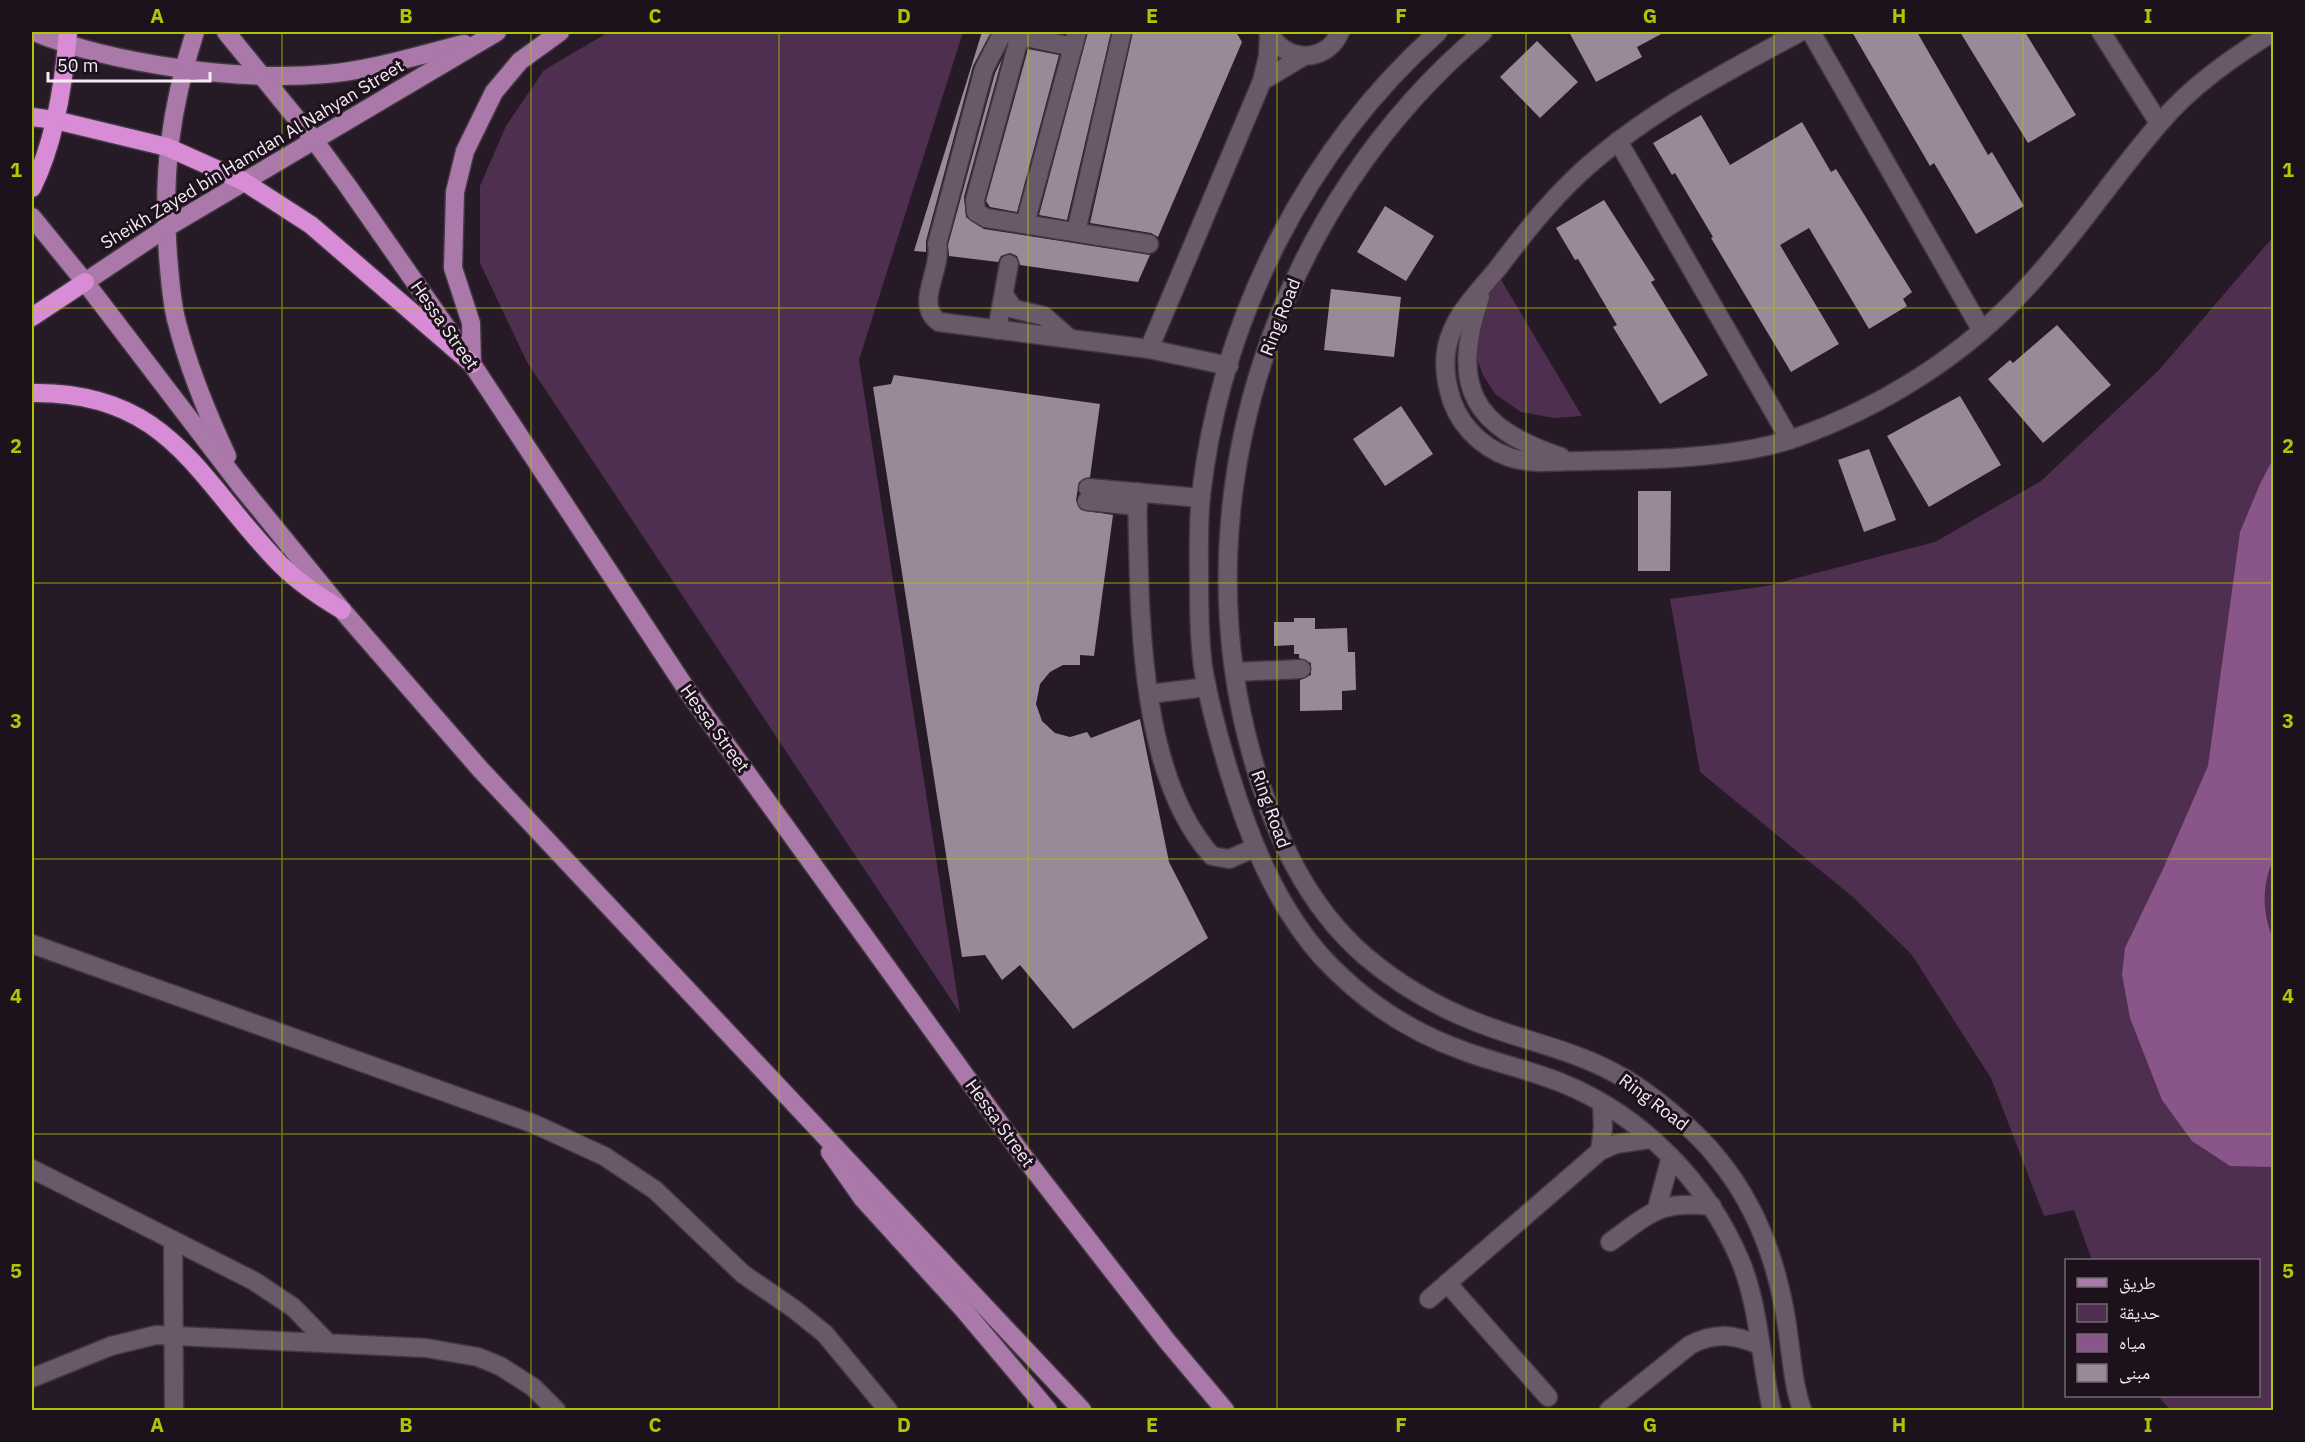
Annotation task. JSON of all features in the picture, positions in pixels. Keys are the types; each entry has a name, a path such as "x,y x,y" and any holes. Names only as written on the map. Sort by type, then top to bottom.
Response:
{"highway":[{"path":"32,188 40,171 55,120 68,38"},
{"path":"32,117 55,120 167,147 243,181 310,225 472,364"},
{"name":"Sheikh Zayed bin Hamdan Al Nahyan Street","path":"32,316 85,282"},
{"path":"32,393 83,397 114,406 142,419 169,437 192,459 279,563 314,593 342,610"}],"main road":[{"path":"34,32 68,38 183,68 263,76 325,74 358,69 490,35"},
{"path":"195,32 183,68 167,147 166,228 171,293 176,319 200,398 240,485"},
{"name":"Hessa Street","path":"226,32 314,140 472,364 689,693 1024,1157 1167,1341 1225,1410"},
{"path":"472,364 471,323 453,268 455,192 465,151 480,118 501,84 520,61 560,32"},
{"name":"Sheikh Zayed bin Hamdan Al Nahyan Street","path":"85,282 166,228 243,181 490,35"},
{"path":"32,218 85,282 240,485 342,610 480,769 1082,1410"},
{"path":"813,1121 836,1161 863,1199 963,1309 1048,1410"}],"street":[{"path":"1076,232 1122,32"},
{"path":"1269,32 1283,50 1304,56"},
{"path":"1149,349 1262,81 1268,56 1269,32"},
{"path":"1262,81 1304,56 1324,51 1333,44 1340,32"},
{"name":"Ring Road","path":"1438,32 1381,88 1334,146 1296,206 1254,293 1229,366 1209,442 1201,498 1199,614 1207,687 1218,738 1255,848 1287,911 1323,957 1365,997 1414,1030 1464,1051 1567,1085 1602,1104 1650,1138 1671,1157 1712,1206 1742,1264 1772,1410"},
{"name":"Ring Road","path":"1483,32 1451,58 1402,110 1358,166 1320,226 1289,290 1265,354 1244,429 1232,504 1228,580 1235,672 1245,732 1262,792 1286,852 1320,907 1363,955 1415,993 1436,1003 1477,1022 1548,1045 1616,1073 1680,1119 1719,1159 1749,1204 1771,1254 1784,1307 1802,1410"},
{"path":"1800,32 1685,95 1618,141 1542,211 1484,286 1467,345 1467,370 1474,397 1487,417 1505,434 1527,446 1573,461 1682,457 1790,440 1842,419 1891,394 1938,365 1982,331 2027,288 2159,123 2190,92 2224,64 2273,32"},
{"path":"1811,32 1982,331"},
{"path":"2101,32 2159,123"},
{"path":"1009,33 1075,39 1025,224"},
{"path":"1009,33 974,206 980,216 1149,243"},
{"path":"1009,33 947,247 939,254 927,301 927,310 939,322 1149,349 1229,366"},
{"path":"1618,141 1790,440"},
{"path":"998,330 1009,264"},
{"path":"1004,295 1014,309 1044,316 1069,338"},
{"path":"1087,495 1138,499 1201,498"},
{"path":"1138,499 1138,582 1149,694 1165,766 1184,811 1208,851 1223,860 1255,848"},
{"path":"1235,672 1301,669"},
{"path":"1149,694 1207,687"},
{"path":"32,944 534,1124 604,1156 655,1190 743,1274 810,1321 838,1348 888,1410"},
{"path":"1600,1151 1603,1128 1602,1104"},
{"path":"1428,1299 1600,1151 1616,1144 1650,1138"},
{"path":"1657,1208 1671,1157"},
{"path":"32,1169 274,1293 312,1324 328,1342"},
{"path":"1610,1242 1657,1208 1685,1204 1712,1206"},
{"path":"173,1240 174,1410"},
{"path":"1447,1283 1548,1397"},
{"path":"32,1378 125,1341 172,1334 328,1342 426,1348 478,1357 521,1378 545,1397 556,1410"},
{"path":"1609,1410 1690,1345 1702,1338 1729,1335 1759,1345"}],"green space":[{"path":"609,32 963,32 859,360 960,1013 527,362 480,263 480,186 506,126 544,70"},
{"path":"2273,237 2273,1410 2170,1410 2159,1397 2260,1397 2260,1259 2092,1259 2074,1210 2044,1216 1991,1078 1912,955 1854,898 1700,772 1670,599 1767,586 1935,542 2041,481 2159,370"},
{"path":"1500,278 1582,416 1554,418 1521,412 1495,394 1483,375 1474,351 1484,302"}],"water":[{"path":"2273,459 2274,858 2265,889 2265,910 2274,941 2273,1167 2230,1166 2192,1141 2162,1100 2130,1018 2122,974 2125,948 2208,766 2240,532"}],"building":[{"path":"982,32 991,32 973,66 926,241 926,252 914,251"},
{"path":"1088,32 1111,32 1067,220 1039,215"},
{"path":"1133,32 1236,32 1242,42 1158,237 1151,233 1090,223"},
{"path":"1569,32 1665,32 1637,47 1642,57 1596,82"},
{"path":"1852,32 1917,32 1988,155 1992,152 2024,206 1976,234 1934,163 1930,166"},
{"path":"1960,32 2025,32 2076,115 2028,143"},
{"path":"1537,41 1578,82 1540,118 1500,77"},
{"path":"1028,49 1059,55 1017,212 990,207 986,201"},
{"path":"1002,59 964,197 966,217 984,229 1150,255 1138,282 1020,265 1017,256 1010,253 1001,256 998,262 949,256 948,245 995,73"},
{"path":"1701,115 1730,165 1802,122 1831,172 1836,169 1912,292 1903,299 1907,306 1869,329 1809,228 1780,245 1839,344 1791,372 1675,173 1672,175 1653,143"},
{"path":"1604,200 1655,280 1651,282 1708,375 1660,404 1613,327 1617,325 1578,259 1575,260 1556,228"},
{"path":"1385,206 1434,236 1406,281 1357,252"},
{"path":"1331,289 1401,297 1394,357 1324,350"},
{"path":"2057,325 2111,385 2043,443 1988,379 2010,360 2013,363"},
{"path":"894,375 1100,404 1090,477 1079,482 1076,500 1081,510 1113,515 1094,656 1080,655 1080,665 1063,665 1050,672 1040,684 1036,704 1042,721 1055,733 1070,737 1087,732 1091,738 1140,719 1169,862 1208,938 1073,1029 1020,965 1002,980 985,955 962,957 873,387 891,384"},
{"path":"1960,396 2001,465 1929,507 1887,436"},
{"path":"1401,406 1433,454 1385,486 1353,439"},
{"path":"1869,449 1896,520 1864,532 1838,460"},
{"path":"1638,491 1671,491 1670,571 1638,571"},
{"path":"1294,618 1315,618 1315,629 1347,628 1348,652 1355,652 1356,690 1342,691 1342,710 1300,711 1300,680 1311,675 1311,663 1299,658 1299,654 1294,654 1294,645 1274,646 1274,622 1294,622"}]}
